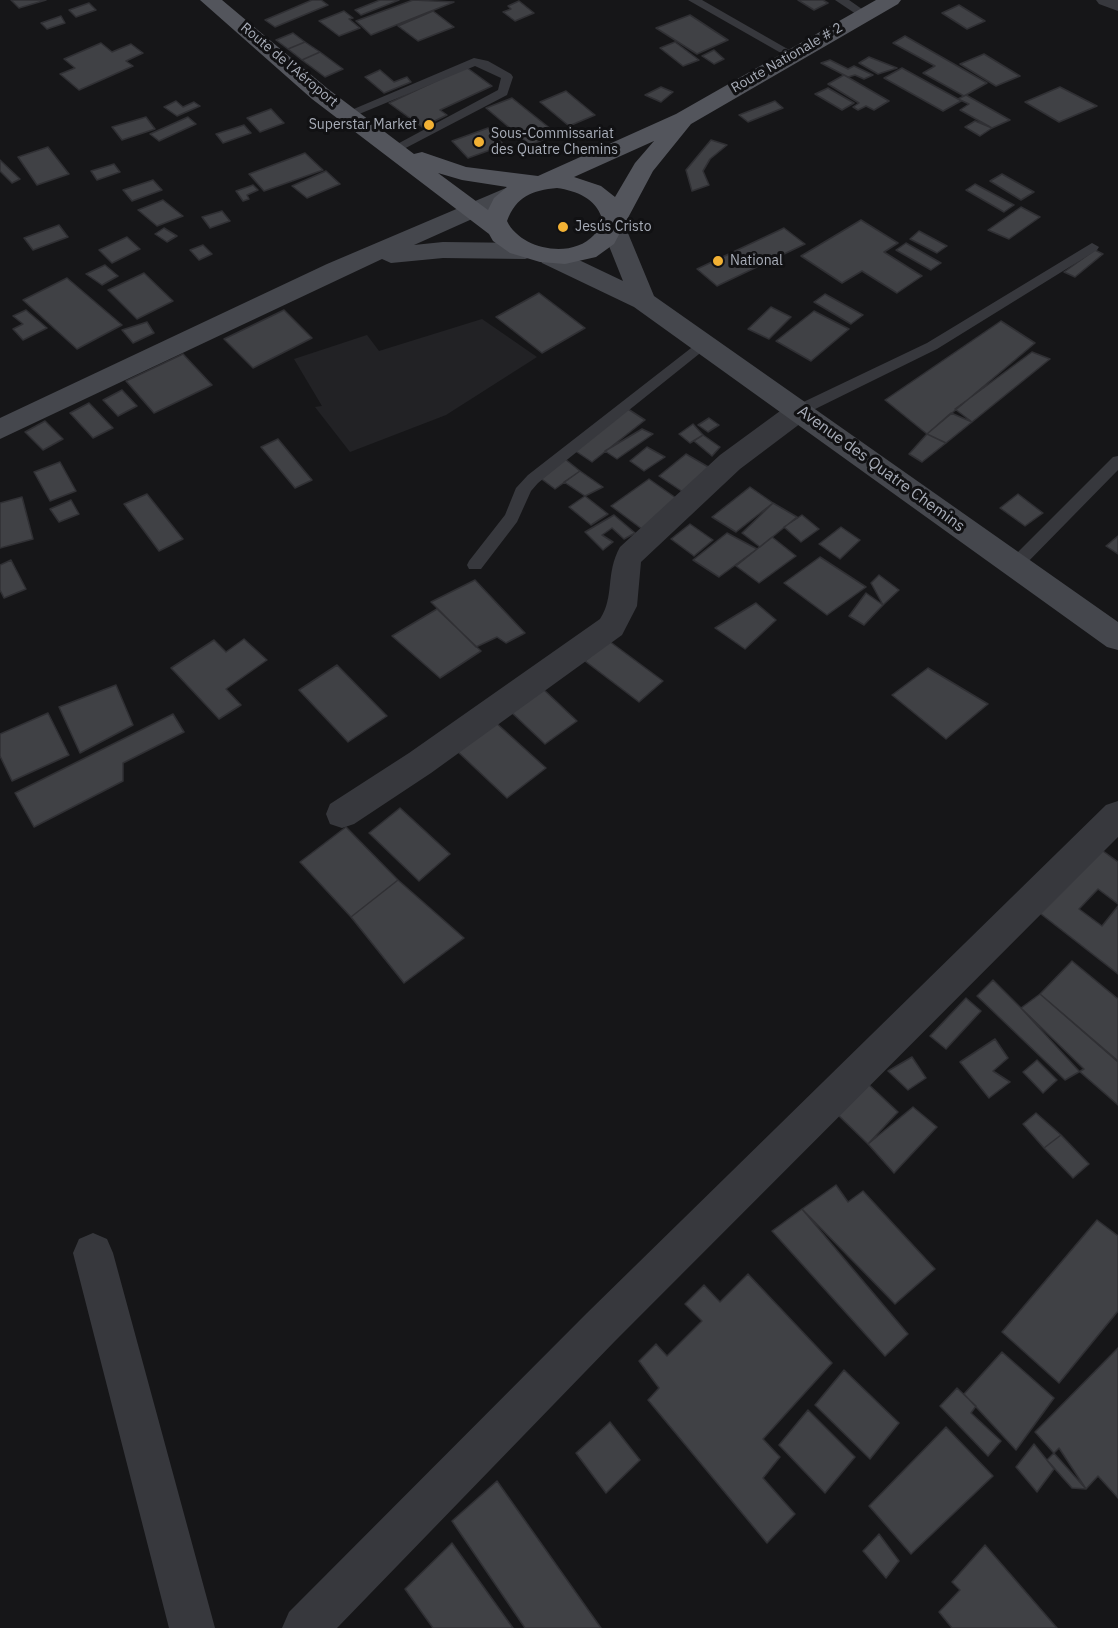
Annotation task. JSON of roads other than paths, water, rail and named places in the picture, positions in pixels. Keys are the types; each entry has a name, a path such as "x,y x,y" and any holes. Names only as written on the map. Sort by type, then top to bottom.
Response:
{"main road":[{"name":"Route de l’Aéroport","path":"210,0 348,114 498,229"},
{"name":"Route Nationale # 2","path":"533,185 684,119 863,14 891,0"},
{"name":"Route Nationale # 2","path":"614,222 643,168 684,119"},
{"name":"Route de l’Aéroport","path":"396,150 462,173 533,185"},
{"path":"0,429 366,257 472,209 533,185 567,182 598,194 612,209 614,222 643,301"},
{"path":"525,251 508,242 498,229 496,214 499,207 533,185"},
{"path":"366,257 443,250 525,251 551,257 567,256 593,247 609,234 614,222"},
{"name":"Avenue des Quatre Chemins","path":"551,257 643,301 800,410 1118,638"}],"street":[{"path":"1106,0 1118,5"},
{"path":"342,814 420,763 611,627 624,607 624,566 630,555 730,462 800,410"},
{"path":"305,1628 601,1327 1118,815"},
{"path":"93,1253 192,1628"}],"lane":[{"path":"694,0 792,55"},
{"path":"841,0 863,14"},
{"path":"348,114 474,62 484,63 507,77 503,92 396,150"},
{"path":"800,410 932,346 1092,247"},
{"path":"475,565 512,519 524,488 533,479 704,343"},
{"path":"1015,565 1118,461"}],"place":[{"name":"Superstar Market","path":"429,125"},
{"name":"Sous-Commissariat des Quatre Chemins","path":"479,142"},
{"name":"Jesús Cristo","path":"563,227"},
{"name":"National","path":"718,261"}]}
